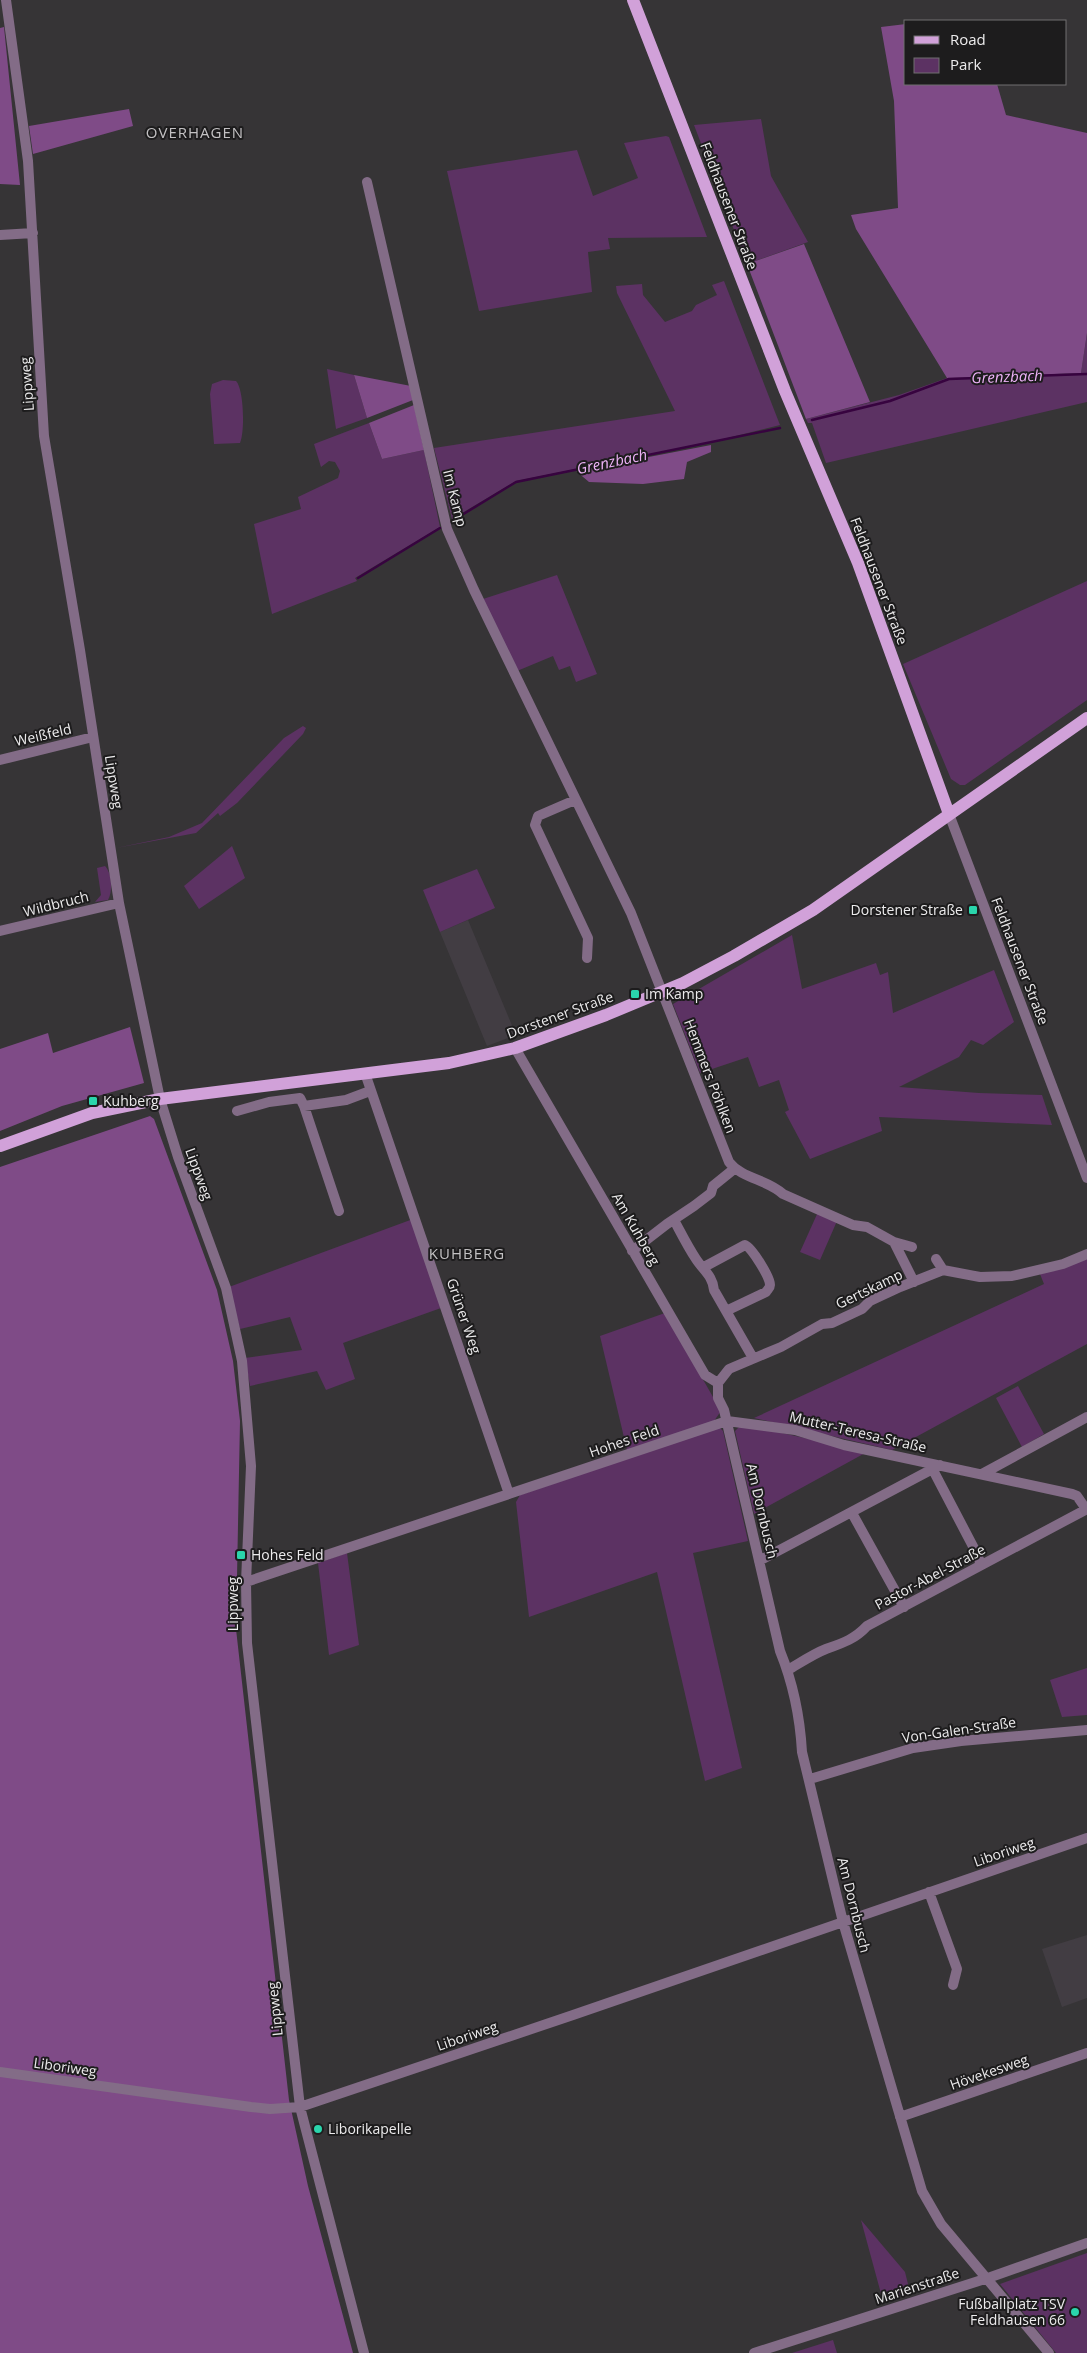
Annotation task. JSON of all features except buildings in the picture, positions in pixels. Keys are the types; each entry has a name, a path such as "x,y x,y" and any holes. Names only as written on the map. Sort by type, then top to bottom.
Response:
{"main road":[{"name":"Feldhausener Straße","path":"633,0 785,391 858,563 949,814"},
{"name":"Dorstener Straße","path":"0,1146 92,1113 160,1099 450,1063 515,1048 662,992 734,956 812,910 1087,718"}],"street":[{"name":"Lippweg","path":"6,0 28,161 44,436 119,903 160,1099 175,1148 226,1288 242,1361 251,1466 246,1582 247,1643 300,2107 364,2353"},
{"name":"Im Kamp","path":"367,182 448,529 474,590 631,913 662,992"},
{"path":"0,235 32,233"},
{"name":"Weißfeld","path":"0,760 93,737"},
{"path":"575,800 538,816 535,825 588,938 587,958"},
{"name":"Feldhausener Straße","path":"949,814 1087,1178"},
{"name":"Wildbruch","path":"0,931 119,903"},
{"name":"Hemmers Pöhlken","path":"662,992 729,1162 734,1169"},
{"name":"Am Kuhberg","path":"515,1048 706,1375 718,1383"},
{"name":"Grüner Weg","path":"365,1073 509,1494"},
{"path":"304,1106 346,1100 370,1090"},
{"path":"237,1111 269,1102 300,1098 339,1210"},
{"path":"632,1251 711,1193 712,1186 734,1169 775,1186 783,1194 853,1225 867,1227 894,1242 912,1247"},
{"path":"674,1220 698,1262 704,1267 753,1358"},
{"path":"894,1242 914,1282"},
{"path":"704,1267 745,1245 751,1249 769,1280 770,1286 766,1292 726,1310"},
{"path":"936,1259 943,1270 985,1278 1012,1276 1063,1264 1087,1254"},
{"name":"Gertskamp","path":"718,1383 727,1371 781,1347 822,1324 832,1323 862,1309 870,1301 943,1270"},
{"path":"718,1383 718,1398 727,1421"},
{"path":"982,1474 1087,1417"},
{"name":"Hohes Feld","path":"246,1582 727,1421"},
{"name":"Mutter-Teresa-Straße","path":"727,1421 796,1430 844,1445 936,1468 982,1474 1072,1494 1077,1496 1086,1509"},
{"name":"Am Dornbusch","path":"727,1421 780,1651 788,1670 800,1724 802,1752 844,1922 922,2191 941,2224 1049,2353"},
{"path":"759,1561 936,1468 981,1565"},
{"name":"Pastor-Abel-Straße","path":"788,1670 826,1649 839,1646 859,1635 867,1626 1086,1509"},
{"path":"852,1513 904,1607"},
{"name":"Von-Galen-Straße","path":"810,1779 913,1748 961,1741 1087,1730"},
{"name":"Liboriweg","path":"0,2072 251,2107 270,2109 300,2107 1087,1838"},
{"path":"930,1892 956,1968 952,1985"},
{"name":"Hövekesweg","path":"900,2117 1087,2053"},
{"name":"Marienstraße","path":"754,2353 988,2278 1087,2243"}],"shaded area":[{"path":"904,24 904,85 997,85 1006,115 1087,133 1087,333 1081,373 947,378 856,229 851,215 898,208 894,101 881,27"},
{"path":"4,27 20,185 0,184 0,28"},
{"path":"129,109 133,126 33,154 29,126"},
{"path":"804,244 870,402 806,419 747,264"},
{"path":"354,375 411,386 413,400 367,418"},
{"path":"414,405 424,450 382,459 369,423"},
{"path":"711,445 711,452 687,462 684,479 643,484 589,482 576,471"},
{"path":"468,920 516,1035 487,1046 440,932"},
{"path":"130,1027 144,1083 62,1106 0,1131 0,1049 48,1033 53,1053"},
{"path":"150,1116 154,1119 217,1290 233,1361 240,1421 236,1629 289,2100 308,2186 353,2353 0,2353 0,1167"},
{"path":"1087,1935 1087,1998 1062,2007 1042,1949"}],"green space":[{"path":"761,119 771,176 808,242 747,264 694,125"},
{"path":"669,137 707,237 608,238 610,249 588,252 592,292 479,311 447,171 577,150 593,196 638,178 624,143"},
{"path":"724,281 780,425 711,442 516,481 452,519 434,448 675,411 617,293 616,286 642,284 643,295 665,322 692,311 696,305 717,295 712,285"},
{"path":"1087,333 1087,402 826,463 812,423 808,423 806,419 899,395 950,377 1081,373"},
{"path":"327,369 354,375 367,418 336,429"},
{"path":"223,380 236,381 241,393 243,421 240,443 214,444 210,394 212,384"},
{"path":"369,423 382,459 424,450 440,527 355,578 357,581 272,614 254,524 301,509 298,497 338,478 340,471 335,462 329,461 321,467 314,444"},
{"path":"557,575 597,674 576,682 570,666 559,670 553,656 517,671 483,599"},
{"path":"1087,581 1087,700 965,785 960,785 951,779 903,664"},
{"path":"303,726 306,728 303,734 237,803 220,816 218,813 196,833 116,848 169,837 202,823 284,738"},
{"path":"232,846 245,878 199,909 184,886"},
{"path":"105,866 110,877 110,896 108,900 95,902 101,895 97,868"},
{"path":"477,869 495,908 440,932 423,890"},
{"path":"792,935 802,989 876,963 880,975 888,972 893,1013 994,970 1014,1022 983,1045 971,1040 959,1057 899,1087 979,1093 1042,1095 1052,1125 879,1117 882,1131 810,1159 785,1112 789,1110 779,1080 759,1087 748,1057 700,1073 673,1004"},
{"path":"818,1212 837,1221 820,1260 800,1252"},
{"path":"413,1219 441,1308 343,1343 355,1379 326,1390 317,1371 250,1386 245,1358 302,1350 290,1317 240,1329 229,1287"},
{"path":"1087,1259 1087,1344 892,1450 754,1418 1044,1284 1040,1274"},
{"path":"665,1313 721,1411 714,1421 627,1450 600,1336"},
{"path":"1018,1386 1044,1434 1022,1447 996,1398"},
{"path":"742,1424 867,1452 754,1514 735,1431"},
{"path":"719,1427 723,1431 748,1541 693,1553 742,1768 705,1781 657,1572 529,1617 516,1502 520,1495"},
{"path":"347,1553 359,1645 329,1655 318,1563"},
{"path":"1087,1668 1087,1715 1062,1717 1050,1680"},
{"path":"861,2220 905,2272 910,2292 883,2301"},
{"path":"1087,2253 1087,2353 1056,2353 1000,2284"},
{"path":"833,2340 837,2353 792,2353"}],"waterway":[{"name":"Grenzbach","path":"812,420 890,401 949,379 1087,374"},
{"name":"Grenzbach","path":"452,521 516,482 780,428"},
{"name":"Grenzbach","path":"358,578 440,528"}],"place":[{"name":"Dorstener Straße","path":"973,910"},
{"name":"Im Kamp","path":"635,994"},
{"name":"Kuhberg","path":"93,1101"},
{"name":"Hohes Feld","path":"241,1555"},
{"name":"Liborikapelle","path":"318,2129"},
{"name":"Fußballplatz TSV Feldhausen 66","path":"1075,2312"}],"district":[{"name":"OVERHAGEN","path":"195,133"},
{"name":"KUHBERG","path":"467,1254"}]}
